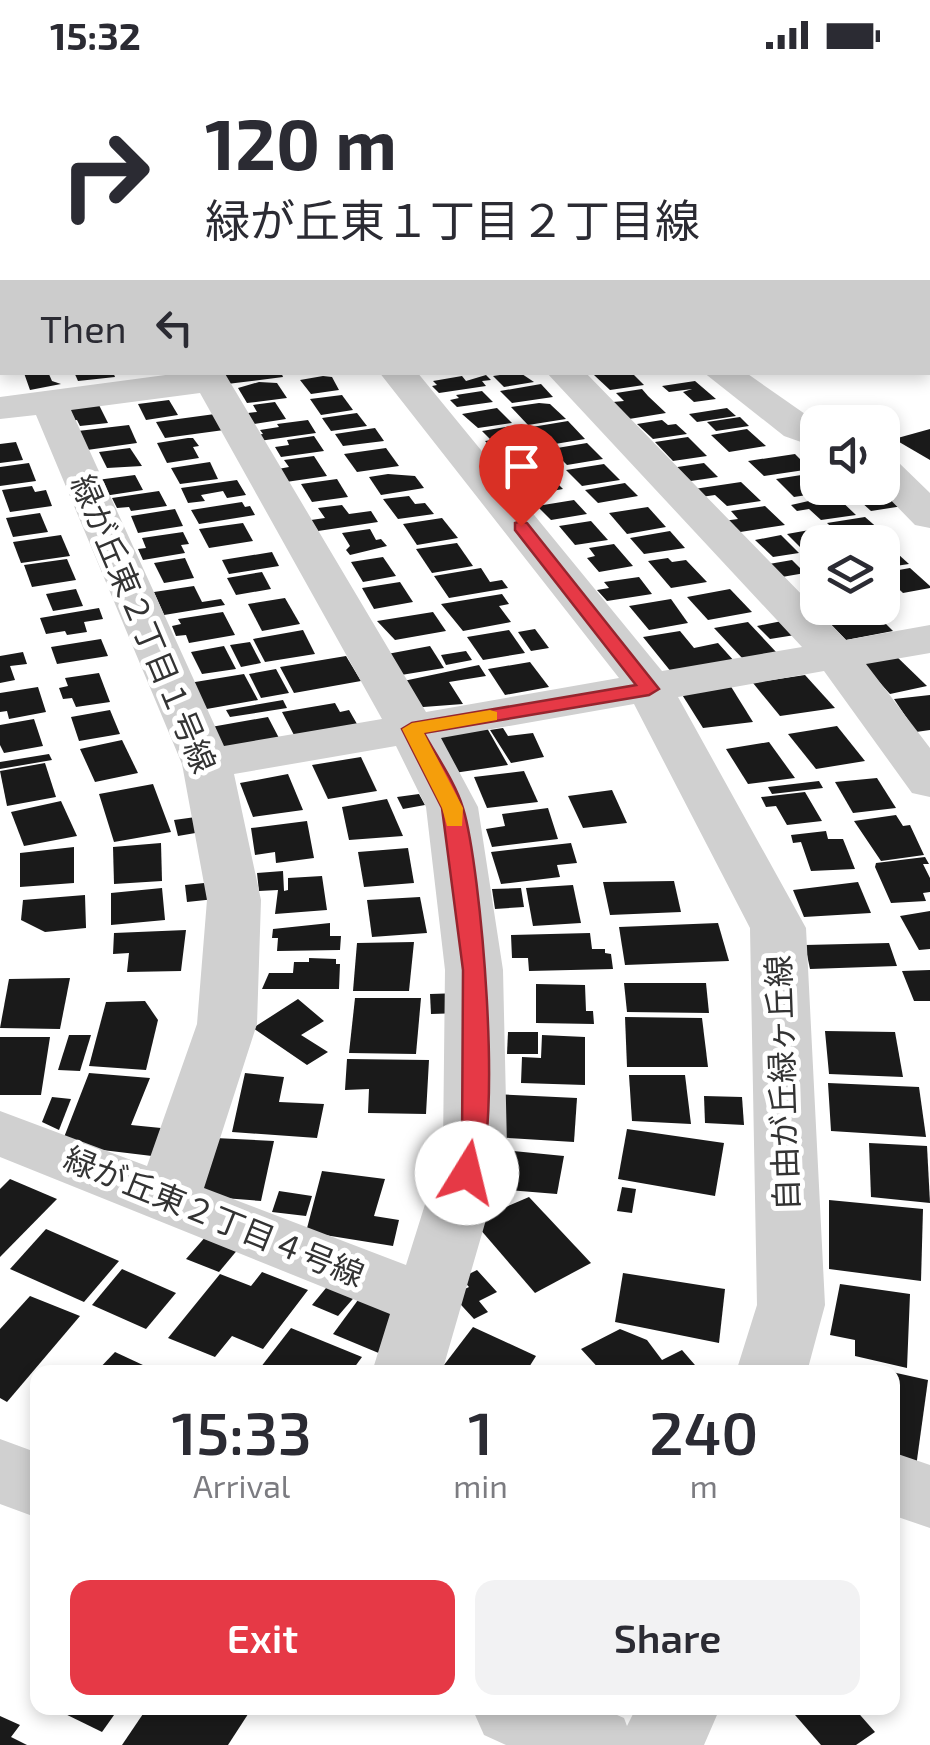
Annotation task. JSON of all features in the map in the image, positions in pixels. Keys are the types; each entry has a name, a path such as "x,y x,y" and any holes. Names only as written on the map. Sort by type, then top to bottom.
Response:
{"street":[{"name":"自由が丘緑ヶ丘線","path":"399,375 649,689 778,928 790,1305 774,1365"},
{"path":"567,375 836,656 930,782"},
{"path":"725,375 800,429"},
{"path":"24,405 209,377 412,729 452,808 474,970 475,1147 409,1365"},
{"name":"緑が丘東２丁目１号線","path":"24,405 207,764 234,900 227,1024 168,1200"},
{"path":"900,486 930,516"},
{"path":"207,764 930,639"},
{"name":"緑が丘東２丁目４号線","path":"0,1133 428,1302"},
{"path":"0,1470 30,1484"},
{"path":"900,1486 930,1497"},
{"path":"528,1715 594,1745"},
{"path":"661,1745 676,1715"}],"building":[{"path":"25,375 49,375 52,381 61,384 30,390"},
{"path":"75,375 115,377 78,381"},
{"path":"222,375 283,377 227,384"},
{"path":"486,375 491,380 482,381 486,386 439,393 432,386 437,385 433,381 462,376 466,381"},
{"path":"524,375 534,382 504,387 493,376"},
{"path":"594,375 634,375 644,385 610,390"},
{"path":"332,377 339,390 311,394 300,380"},
{"path":"695,381 716,399 694,402 683,392 692,389 669,392 662,386"},
{"path":"259,382 277,383 287,398 247,403 238,388"},
{"path":"541,384 553,397 512,403 500,391"},
{"path":"642,389 666,413 629,419 613,402 624,401 616,393"},
{"path":"482,391 493,402 457,407 450,400 459,398 456,395"},
{"path":"342,395 353,410 321,415 310,399"},
{"path":"169,400 178,415 146,420 138,404"},
{"path":"275,402 286,419 254,424 248,413 257,412 253,405"},
{"path":"98,403 108,423 80,426 77,420 69,421 62,407"},
{"path":"550,404 566,419 528,425 511,407"},
{"path":"497,408 512,423 478,428 462,414"},
{"path":"727,408 736,416 697,422 689,414"},
{"path":"357,413 367,426 331,431 322,418"},
{"path":"215,414 224,430 165,438 156,422"},
{"path":"740,417 749,426 716,431 707,422"},
{"path":"308,420 316,433 259,441 255,435 263,434 260,430 279,427 277,424"},
{"path":"662,420 668,425 676,424 687,434 653,439 637,424"},
{"path":"568,421 585,439 549,445 532,427"},
{"path":"129,425 137,443 87,450 78,431"},
{"path":"512,426 528,446 494,451 485,441 491,440 482,431"},
{"path":"375,428 384,441 343,446 335,434"},
{"path":"747,429 766,446 729,452 711,435"},
{"path":"930,429 930,460 900,442 900,437"},
{"path":"314,436 324,451 281,457 275,447 289,445 287,440"},
{"path":"688,437 707,456 673,461 655,442"},
{"path":"193,438 199,446 193,447 199,458 167,463 157,443"},
{"path":"16,442 23,460 0,463 0,444"},
{"path":"587,443 603,459 567,465 551,449"},
{"path":"130,448 142,466 107,468 99,452"},
{"path":"386,448 399,466 357,472 344,454"},
{"path":"532,450 547,466 514,471 505,462 524,459 517,452"},
{"path":"795,454 800,459 800,471 764,476 748,461"},
{"path":"314,456 327,476 286,482 278,469 289,467 284,460"},
{"path":"210,462 218,479 180,484 171,468"},
{"path":"29,463 36,481 0,486 0,467"},
{"path":"704,463 718,477 684,482 671,468"},
{"path":"604,464 620,480 582,486 566,470"},
{"path":"135,475 143,490 104,496 97,480"},
{"path":"549,475 563,489 519,497 506,482"},
{"path":"800,475 800,496 794,497 776,479"},
{"path":"415,476 424,488 381,495 369,477"},
{"path":"337,479 348,497 312,502 301,484"},
{"path":"237,480 246,495 227,498 223,491 201,495 205,501 188,503 181,488"},
{"path":"741,482 761,501 727,506 715,495 701,497 694,489"},
{"path":"625,483 638,496 598,503 585,490"},
{"path":"32,486 35,492 46,490 52,506 10,512 2,490"},
{"path":"159,491 167,506 131,511 129,507 117,508 112,498"},
{"path":"409,496 415,504 425,503 434,514 398,519 383,499"},
{"path":"574,500 587,514 551,520 537,506"},
{"path":"242,502 255,515 199,524 191,510"},
{"path":"342,505 349,514 371,511 378,522 318,531 311,520 325,518 318,508"},
{"path":"791,505 846,505 856,515 821,520 809,509 797,511"},
{"path":"864,505 903,506 871,511"},
{"path":"765,506 785,525 734,533 723,521 738,519 731,511"},
{"path":"648,507 666,527 627,534 609,513"},
{"path":"175,509 183,526 138,533 131,516"},
{"path":"40,513 48,532 13,537 6,518"},
{"path":"865,517 874,525 829,525"},
{"path":"442,518 458,538 417,545 403,524"},
{"path":"591,521 608,540 575,545 559,526"},
{"path":"243,523 253,541 209,548 199,529"},
{"path":"370,529 376,540 381,539 387,546 350,555 346,550 350,546 342,533"},
{"path":"670,531 685,548 644,554 630,538"},
{"path":"183,532 189,544 181,545 185,553 143,560 138,549 146,548 142,538"},
{"path":"800,532 800,547 787,534"},
{"path":"61,535 70,556 21,563 13,542"},
{"path":"781,535 799,553 773,557 755,540"},
{"path":"457,543 473,566 432,573 416,549"},
{"path":"614,544 633,566 599,572 587,558 595,556 589,548"},
{"path":"272,552 279,566 229,574 222,560"},
{"path":"383,557 396,576 363,582 351,562"},
{"path":"185,558 194,578 164,583 154,563"},
{"path":"668,558 672,562 686,560 707,582 671,588 648,561"},
{"path":"67,559 76,580 32,587 24,565"},
{"path":"792,560 800,574 782,577 769,564"},
{"path":"481,568 490,582 502,580 508,588 449,598 434,576"},
{"path":"910,568 930,588 903,593 900,570"},
{"path":"262,572 271,589 236,595 227,578"},
{"path":"639,577 652,594 607,601 597,590 609,588 604,582"},
{"path":"400,582 413,602 374,609 362,588"},
{"path":"194,586 202,602 221,599 225,605 164,615 154,592"},
{"path":"76,589 83,606 53,611 46,594"},
{"path":"730,589 752,612 708,620 687,597"},
{"path":"502,594 509,604 499,606 511,622 463,631 441,604"},
{"path":"285,598 300,624 262,631 248,604"},
{"path":"671,599 688,623 649,630 629,606"},
{"path":"99,608 103,619 84,622 87,632 46,634 40,618"},
{"path":"223,612 235,635 189,643 186,635 176,636 172,626 181,624 178,619"},
{"path":"433,612 446,631 395,640 377,621"},
{"path":"782,621 795,635 770,639 757,626"},
{"path":"748,622 777,653 743,659 714,628"},
{"path":"832,625 887,625 893,631 846,640"},
{"path":"535,629 549,648 531,651 518,632"},
{"path":"303,630 315,654 265,662 253,639"},
{"path":"509,630 525,653 483,660 467,637"},
{"path":"680,631 694,648 718,643 735,662 672,673 643,637"},
{"path":"101,639 108,656 57,664 51,647"},
{"path":"250,642 261,663 241,667 230,645"},
{"path":"224,646 236,669 202,674 191,652"},
{"path":"430,646 444,668 395,676 382,655"},
{"path":"466,651 472,660 446,665 441,655"},
{"path":"23,652 27,664 10,666 15,680 0,683 0,656"},
{"path":"894,654 927,686 890,694 861,662"},
{"path":"346,656 361,681 294,693 280,667"},
{"path":"530,662 549,687 505,695 488,669"},
{"path":"479,665 486,676 449,682 463,704 410,708 394,683"},
{"path":"276,669 289,693 261,698 249,674"},
{"path":"99,673 110,702 76,707 72,698 63,699 59,688 68,686 65,678"},
{"path":"244,674 258,700 201,710 189,683"},
{"path":"805,675 835,708 780,716 753,683"},
{"path":"730,685 753,722 703,728 681,693"},
{"path":"38,687 46,712 9,719 7,711 0,712 0,693"},
{"path":"930,695 930,730 916,732 894,699"},
{"path":"283,700 287,708 230,717 226,710"},
{"path":"335,703 340,712 349,710 357,724 294,735 282,712"},
{"path":"110,710 120,734 79,741 71,717"},
{"path":"268,717 280,740 221,750 211,727"},
{"path":"34,719 43,746 4,753 0,725"},
{"path":"837,726 865,761 816,769 788,734"},
{"path":"487,728 508,765 454,773 437,735"},
{"path":"503,728 508,736 533,733 544,757 511,763 490,730"},
{"path":"122,740 138,773 95,782 80,749"},
{"path":"769,742 795,778 748,784 726,749"},
{"path":"49,754 52,760 0,769 0,762"},
{"path":"361,757 377,791 328,799 312,765"},
{"path":"45,763 56,797 7,806 0,771"},
{"path":"524,771 538,802 487,808 474,777"},
{"path":"288,774 303,810 253,817 240,783"},
{"path":"877,778 896,808 853,813 835,782"},
{"path":"819,781 823,788 772,794 768,787"},
{"path":"153,784 171,832 114,842 99,794"},
{"path":"612,790 627,823 583,828 568,796"},
{"path":"805,792 822,821 787,825 776,806 766,807 761,797"},
{"path":"419,794 425,805 403,809 397,797"},
{"path":"387,799 403,836 349,840 342,807"},
{"path":"61,801 77,836 24,846 11,812"},
{"path":"548,808 558,839 492,847 486,829 505,826 502,814"},
{"path":"896,815 903,826 910,825 924,855 881,861 854,821"},
{"path":"203,816 207,831 178,836 174,820"},
{"path":"307,821 314,858 276,863 275,852 255,855 251,828"},
{"path":"826,831 828,839 843,839 855,869 811,871 801,842 793,843 791,835"},
{"path":"161,843 162,881 114,884 113,847"},
{"path":"571,843 577,863 557,865 560,877 501,884 491,852"},
{"path":"74,847 74,883 20,887 20,853"},
{"path":"408,848 414,883 364,887 358,852"},
{"path":"925,857 929,864 923,864 930,878 930,892 923,893 926,901 891,903 876,863"},
{"path":"283,871 284,891 288,890 288,878 322,876 327,910 275,914 278,890 259,891 257,873"},
{"path":"674,881 681,912 610,915 603,882"},
{"path":"214,882 215,899 187,902 185,885"},
{"path":"858,882 871,913 804,917 793,890"},
{"path":"573,885 581,923 533,926 526,888"},
{"path":"162,888 165,920 111,925 111,893"},
{"path":"521,888 524,907 495,909 492,889"},
{"path":"85,895 86,928 45,932 21,920 23,900"},
{"path":"420,897 427,933 372,937 367,900"},
{"path":"930,911 930,949 919,950 900,916"},
{"path":"330,923 330,936 341,936 340,950 277,951 278,938 272,938 273,929"},
{"path":"718,923 729,961 625,965 619,927"},
{"path":"186,930 181,971 127,972 129,953 113,954 114,933"},
{"path":"590,933 592,949 605,949 605,953 611,954 613,969 529,971 528,958 512,958 511,935"},
{"path":"414,942 409,991 353,991 357,943"},
{"path":"889,943 897,966 810,969 805,945"},
{"path":"309,958 336,959 336,964 340,964 339,989 262,989 269,973 293,973 294,962 309,962"},
{"path":"930,970 930,1001 914,1001 902,971"},
{"path":"70,978 60,1029 0,1028 9,979"},
{"path":"624,983 706,983 709,1013 627,1012"},
{"path":"536,984 585,985 586,1011 593,1011 594,1024 536,1023"},
{"path":"461,993 462,1013 431,1014 430,994"},
{"path":"355,998 421,998 416,1054 349,1053"},
{"path":"298,999 324,1021 301,1035 328,1052 307,1065 253,1028"},
{"path":"145,1001 158,1020 146,1070 89,1066 106,1002"},
{"path":"625,1017 702,1018 708,1067 627,1067"},
{"path":"825,1031 895,1032 903,1077 829,1074"},
{"path":"508,1032 538,1032 538,1054 507,1054"},
{"path":"69,1035 91,1035 80,1071 58,1070"},
{"path":"542,1035 585,1037 585,1085 521,1083 522,1057 541,1058"},
{"path":"0,1037 50,1037 41,1095 0,1095"},
{"path":"347,1059 429,1060 426,1114 368,1113 369,1089 345,1090"},
{"path":"89,1073 150,1078 131,1125 161,1128 152,1156 61,1145"},
{"path":"245,1073 284,1077 279,1102 324,1104 317,1138 232,1132"},
{"path":"629,1075 685,1075 691,1124 632,1121"},
{"path":"828,1083 919,1087 926,1137 831,1131"},
{"path":"495,1094 577,1098 574,1142 494,1137"},
{"path":"704,1096 742,1097 744,1125 705,1123"},
{"path":"52,1097 71,1099 59,1130 42,1122"},
{"path":"627,1129 724,1143 715,1196 618,1179"},
{"path":"215,1138 274,1141 261,1201 198,1196"},
{"path":"869,1143 927,1146 930,1203 871,1197"},
{"path":"504,1150 564,1156 557,1194 495,1189"},
{"path":"322,1171 385,1179 374,1216 399,1220 393,1246 306,1232"},
{"path":"10,1179 57,1199 0,1257 0,1189"},
{"path":"622,1187 636,1189 632,1213 617,1211"},
{"path":"279,1191 312,1196 306,1216 272,1212"},
{"path":"529,1197 591,1263 535,1293 473,1221"},
{"path":"829,1200 923,1209 921,1281 829,1269"},
{"path":"46,1229 119,1261 84,1302 10,1269"},
{"path":"207,1235 239,1248 219,1272 186,1259"},
{"path":"122,1269 176,1293 146,1329 92,1305"},
{"path":"477,1270 497,1292 479,1301 488,1312 474,1319 452,1295 469,1287 461,1278"},
{"path":"262,1272 308,1290 263,1349 232,1336 215,1357 168,1338 220,1274 251,1286"},
{"path":"623,1273 725,1289 719,1343 615,1322"},
{"path":"331,1282 358,1293 338,1316 312,1305"},
{"path":"840,1284 910,1294 907,1368 855,1356 855,1340 830,1335"},
{"path":"30,1296 80,1316 38,1365 30,1365 30,1375 7,1402 0,1398 0,1329"},
{"path":"358,1300 406,1319 381,1354 333,1334"},
{"path":"473,1327 536,1356 530,1365 444,1365"},
{"path":"291,1328 362,1357 356,1365 262,1365"},
{"path":"620,1329 647,1340 662,1360 682,1350 695,1365 596,1365 581,1349"},
{"path":"115,1352 143,1365 103,1365"},
{"path":"900,1374 928,1380 916,1467 900,1462"},
{"path":"67,1715 114,1715 102,1732"},
{"path":"142,1715 247,1715 228,1745 122,1745"},
{"path":"795,1715 860,1715 875,1732 856,1745 821,1745"},
{"path":"0,1716 20,1725 11,1737 27,1745 0,1745"}],"slow traffic":[{"path":"454,821 452,808 412,729 490,716"}],"route":[{"path":"467,1173 475,1147 474,970 452,808 412,729 649,689 521,526"}]}
